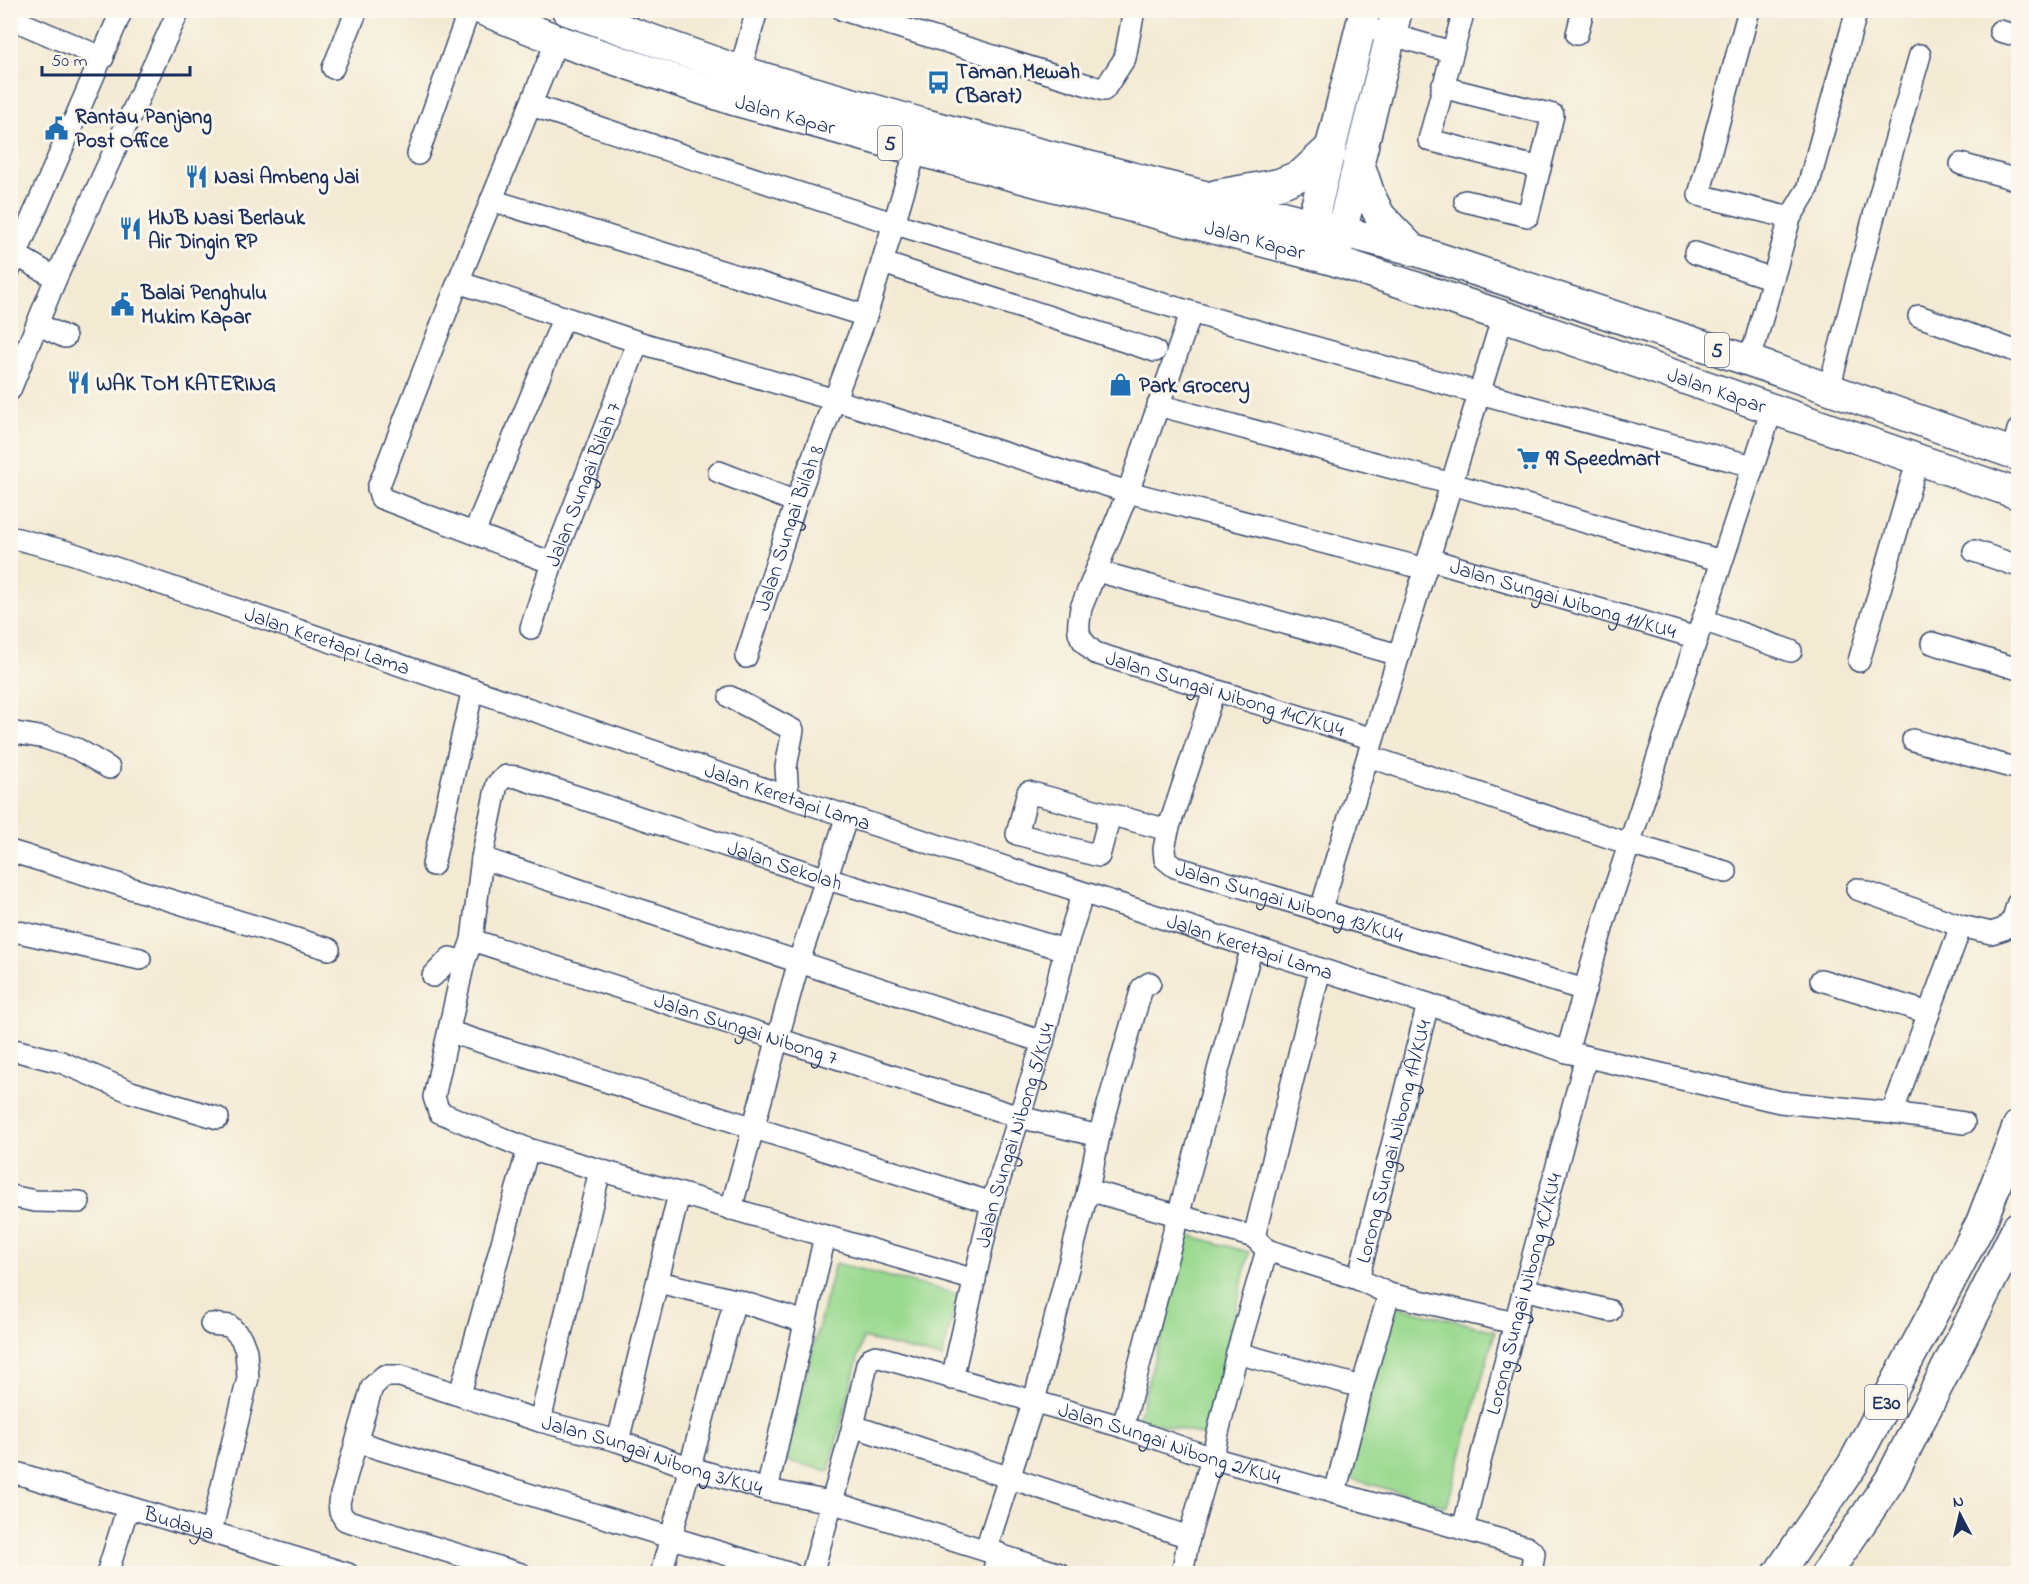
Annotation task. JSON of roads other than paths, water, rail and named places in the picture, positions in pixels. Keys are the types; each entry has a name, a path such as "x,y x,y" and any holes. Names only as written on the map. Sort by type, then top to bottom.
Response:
{"highway":[{"name":"Jalan Kapar","path":"483,10 557,40 734,100 916,150 1308,238 1342,231 1414,250 1829,389 2016,446"},
{"name":"Jalan Kapar","path":"567,10 740,71 924,124 1203,196 1308,238 1334,260 2019,494"},
{"path":"1308,238 1363,18"},
{"path":"1334,260 1394,23"},
{"path":"1203,196 1248,191 1301,176 1330,148"},
{"path":"1358,160 1380,216 1414,250"},
{"name":"E30","path":"1778,1574 1854,1464 1981,1223 2019,1126"},
{"name":"E30","path":"1826,1574 1890,1480 2017,1231"}],"street":[{"path":"56,278 14,262 122,10"},
{"path":"10,390 56,278 178,10"},
{"path":"333,68 357,10"},
{"path":"418,154 469,10"},
{"path":"740,71 757,10"},
{"path":"843,10 1104,90 1125,58 1134,10"},
{"path":"1464,10 1429,140 1540,168"},
{"path":"1577,34 1583,10"},
{"path":"1749,10 1699,195 1790,218"},
{"path":"1750,361 1790,218 1807,190 1857,10"},
{"path":"10,18 103,58"},
{"path":"1363,18 1394,23 1452,52"},
{"path":"552,563 381,498 378,488 458,282 557,40"},
{"path":"1829,389 1876,208 1920,55"},
{"path":"1442,87 1553,115 1528,216 1465,201"},
{"path":"531,105 895,224 1191,313 1479,394 1753,466"},
{"name":"Jalan Sungai Bilah 8","path":"746,657 796,502 866,316 916,150"},
{"path":"1960,164 2019,180"},
{"path":"492,200 866,316"},
{"path":"1695,253 1773,279"},
{"path":"883,263 1155,351"},
{"name":"Jalan Sungai Nibong 11/KU4","path":"458,282 638,342 835,400 1128,492 1791,651"},
{"path":"1191,313 1128,492 1096,571 1399,655"},
{"path":"1320,912 1503,316"},
{"path":"1919,316 2019,352"},
{"path":"474,533 564,317"},
{"path":"37,324 65,337"},
{"name":"Jalan Sungai Bilah 7","path":"531,628 552,563 638,342"},
{"path":"1158,405 1452,484 1722,561"},
{"name":"Lorong Sungai Nibong 1C/KU4","path":"1463,1529 1524,1289 1576,1055 1585,990 1629,844 1772,408"},
{"path":"1859,662 1918,459"},
{"path":"719,472 796,502"},
{"name":"Jalan Keretapi Lama","path":"10,537 68,552 788,797 1428,1004 1576,1055 1780,1102 1964,1123"},
{"path":"1974,551 2019,566"},
{"name":"Jalan Sungai Nibong 14C/KU4","path":"1096,571 1081,608 1078,628 1081,641 1095,653 1214,691 1371,747 1629,844 1726,872"},
{"path":"1932,643 2019,669"},
{"path":"433,865 473,689"},
{"name":"Jalan Sungai Nibong 13/KU4","path":"1214,691 1168,830 1164,849 1165,859 1175,867 1585,990"},
{"path":"730,697 793,730 786,767 788,797"},
{"path":"10,732 45,738 77,749 109,768"},
{"path":"1913,740 2019,769"},
{"name":"Jalan Sekolah","path":"482,858 497,784 506,777 517,777 827,879 1065,950"},
{"path":"1110,814 1168,830"},
{"path":"730,1209 799,961 848,816"},
{"path":"10,851 329,949"},
{"path":"975,1280 528,1149 439,1112 434,1097 464,962 472,940 482,858 1043,1042"},
{"path":"1857,889 1961,926 1991,933 2004,929 2013,919 2019,902"},
{"name":"Jalan Sungai Nibong 5/KU4","path":"952,1379 992,1203 1043,1042 1065,950 1083,892"},
{"path":"1892,1113 1961,926"},
{"path":"10,930 140,959"},
{"name":"Jalan Sungai Nibong 7","path":"472,940 1019,1117 1099,1136"},
{"path":"1123,1427 1252,947"},
{"path":"433,976 450,958 464,962"},
{"path":"1182,1574 1237,1353 1320,969"},
{"path":"1821,980 1929,1013"},
{"path":"992,1559 1010,1477 1034,1401 1088,1190 1099,1136 1142,988 1150,983"},
{"name":"Lorong Sungai Nibong 1A/KU4","path":"1358,1279 1428,1004"},
{"path":"450,1032 992,1203"},
{"path":"10,1049 61,1062 131,1092 218,1118"},
{"path":"460,1394 528,1149"},
{"path":"540,1421 600,1170"},
{"path":"1088,1190 1260,1243 1358,1279 1389,1294 1515,1323"},
{"path":"618,1442 679,1194"},
{"path":"10,1196 35,1201 79,1202"},
{"path":"767,1490 825,1236"},
{"path":"658,1282 735,1300 805,1322"},
{"path":"1524,1289 1610,1311"},
{"path":"1335,1493 1389,1294"},
{"path":"661,1574 688,1467 735,1300"},
{"path":"211,1324 230,1326 241,1338 246,1351 248,1378 211,1532"},
{"path":"1237,1353 1362,1387"},
{"name":"Jalan Sungai Nibong 2/KU4","path":"853,1426 867,1364 871,1358 876,1356 1123,1427 1212,1458 1526,1547 1533,1563"},
{"name":"Jalan Sungai Nibong 3/KU4","path":"520,1574 345,1520 340,1512 339,1502 372,1387 384,1376 399,1376 460,1394 540,1421 618,1442 688,1467 767,1490 831,1502 992,1559 1060,1574"},
{"path":"812,1574 853,1426 1190,1537"},
{"path":"357,1442 791,1574"},
{"name":"Budaya","path":"10,1471 348,1574"},
{"path":"107,1574 128,1507"}],"place":[{"name":"Taman Mewah (Barat)","path":"938,83"},
{"name":"Rantau Panjang Post Office","path":"57,128"},
{"name":"Nasi Ambeng Jai","path":"196,176"},
{"name":"HNB Nasi Berlauk Air Dingin RP","path":"130,229"},
{"name":"Balai Penghulu Mukim Kapar","path":"123,304"},
{"name":"WAK TOM KATERING","path":"78,383"},
{"name":"Park Grocery","path":"1121,385"},
{"name":"99 Speedmart","path":"1528,458"}]}
